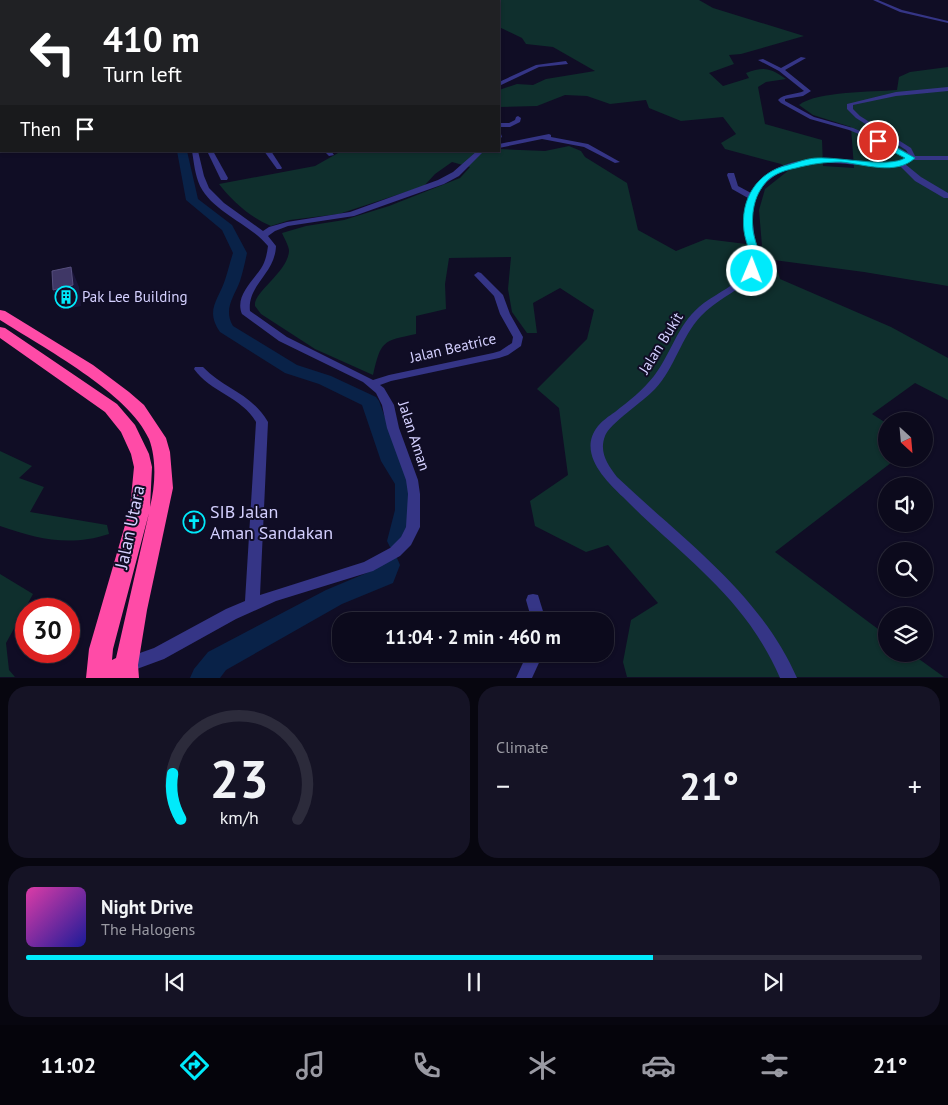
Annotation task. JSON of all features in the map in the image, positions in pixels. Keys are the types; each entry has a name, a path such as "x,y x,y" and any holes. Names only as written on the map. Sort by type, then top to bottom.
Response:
{"highway":[{"name":"Jalan Utara","path":"0,314 87,369 123,396 138,409 157,438 161,452 164,488 121,673"},
{"name":"Jalan Utara","path":"0,331 111,408 129,429 140,454 143,467 140,508 101,649 98,678"}],"street":[{"path":"875,0 901,11 948,22"},
{"path":"781,70 803,58"},
{"path":"761,60 781,70 808,91 801,95 781,100 812,118 842,126 885,143 911,158 948,158"},
{"path":"500,84 538,66 566,64"},
{"path":"911,158 910,151 904,145 858,117 850,109 850,104 891,94 948,89"},
{"path":"500,125 513,124 518,121 518,118"},
{"path":"500,146 572,135"},
{"path":"544,138 586,145 617,162"},
{"name":"Jalan Aman","path":"121,673 274,596 368,567 395,552 406,541 413,527 414,494 412,480 393,428 388,405 380,391 372,384 283,339 245,312 246,297 271,261 272,246 262,235 222,205 206,189 195,152"},
{"path":"211,152 224,178"},
{"path":"268,152 279,168"},
{"path":"262,235 272,228 287,224 350,214 442,182 456,174 480,152"},
{"path":"731,175 735,188 752,196 770,175 780,169 809,161 834,160 885,165 901,164 911,158"},
{"path":"901,164 918,179 947,196"},
{"name":"Jalan Bukit","path":"752,196 748,229 756,261 752,271 692,318 655,381 602,429 597,440 596,452 602,465 634,502 703,563 760,623 774,645 790,678"},
{"name":"Jalan Beatrice","path":"372,384 389,378 495,356 504,353 517,344 518,337 505,314 498,295 478,275"},
{"path":"200,369 210,380 257,414 262,422 252,606"},
{"path":"533,600 536,612"},
{"path":"524,678 531,662"}],"green space":[{"path":"500,0 699,0 713,8 804,36 741,54 729,55 734,64 709,73 723,86 749,78 746,73 758,69 776,72 786,79 766,82 758,87 765,124 822,140 823,166 854,168 851,127 813,115 799,105 807,100 832,95 897,90 899,77 910,72 948,67 948,286 774,260 780,279 891,327 948,358 948,400 915,383 872,414 878,418 878,468 884,468 775,552 878,629 878,662 923,662 944,677 627,677 623,662 631,620 658,603 608,545 586,552 535,526 530,501 568,475 559,408 537,389 587,339 594,310 560,288 533,303 537,333 527,333 512,312 508,289 511,257 449,258 445,284 446,309 416,316 416,334 385,344 378,355 373,375 315,349 261,314 255,306 259,294 277,274 287,259 289,249 282,233 306,226 344,220 389,206 460,178 470,167 452,162 435,174 424,186 339,214 290,220 271,226 242,208 219,184 315,166 338,153 344,152 500,152 500,149 545,151 569,146 581,151 585,157 627,183 638,230 676,251 706,239 762,246 759,210 765,189 789,170 781,164 725,149 721,143 736,134 723,117 681,121 649,108 646,100 610,104 587,96 565,95 537,106 500,107 500,90 517,84 533,85 546,79 595,71 553,47 526,44 522,38 500,27"},
{"path":"0,451 32,466 19,478 44,487 30,512 107,525 109,534 67,541 27,535 0,526"},
{"path":"0,574 33,594 31,598 15,598 15,627 6,643 9,670 15,677 0,677"}],"building":[{"path":"71,267 73,285 53,290 52,271"}],"waterway":[{"path":"182,152 192,200 227,228 240,253 232,282 223,299 220,317 226,329 291,369 325,380 370,401 391,461 405,483 406,510 398,541"},
{"path":"203,678 217,661 334,597 385,576 389,565"}],"place":[{"name":"Pak Lee Building","path":"66,297"},
{"name":"SIB Jalan Aman Sandakan","path":"194,522"}],"route":[{"path":"752,271 756,261 748,229 748,216 752,196 759,185 780,169 816,160 841,160 895,165 911,158 892,146 878,141"}]}
